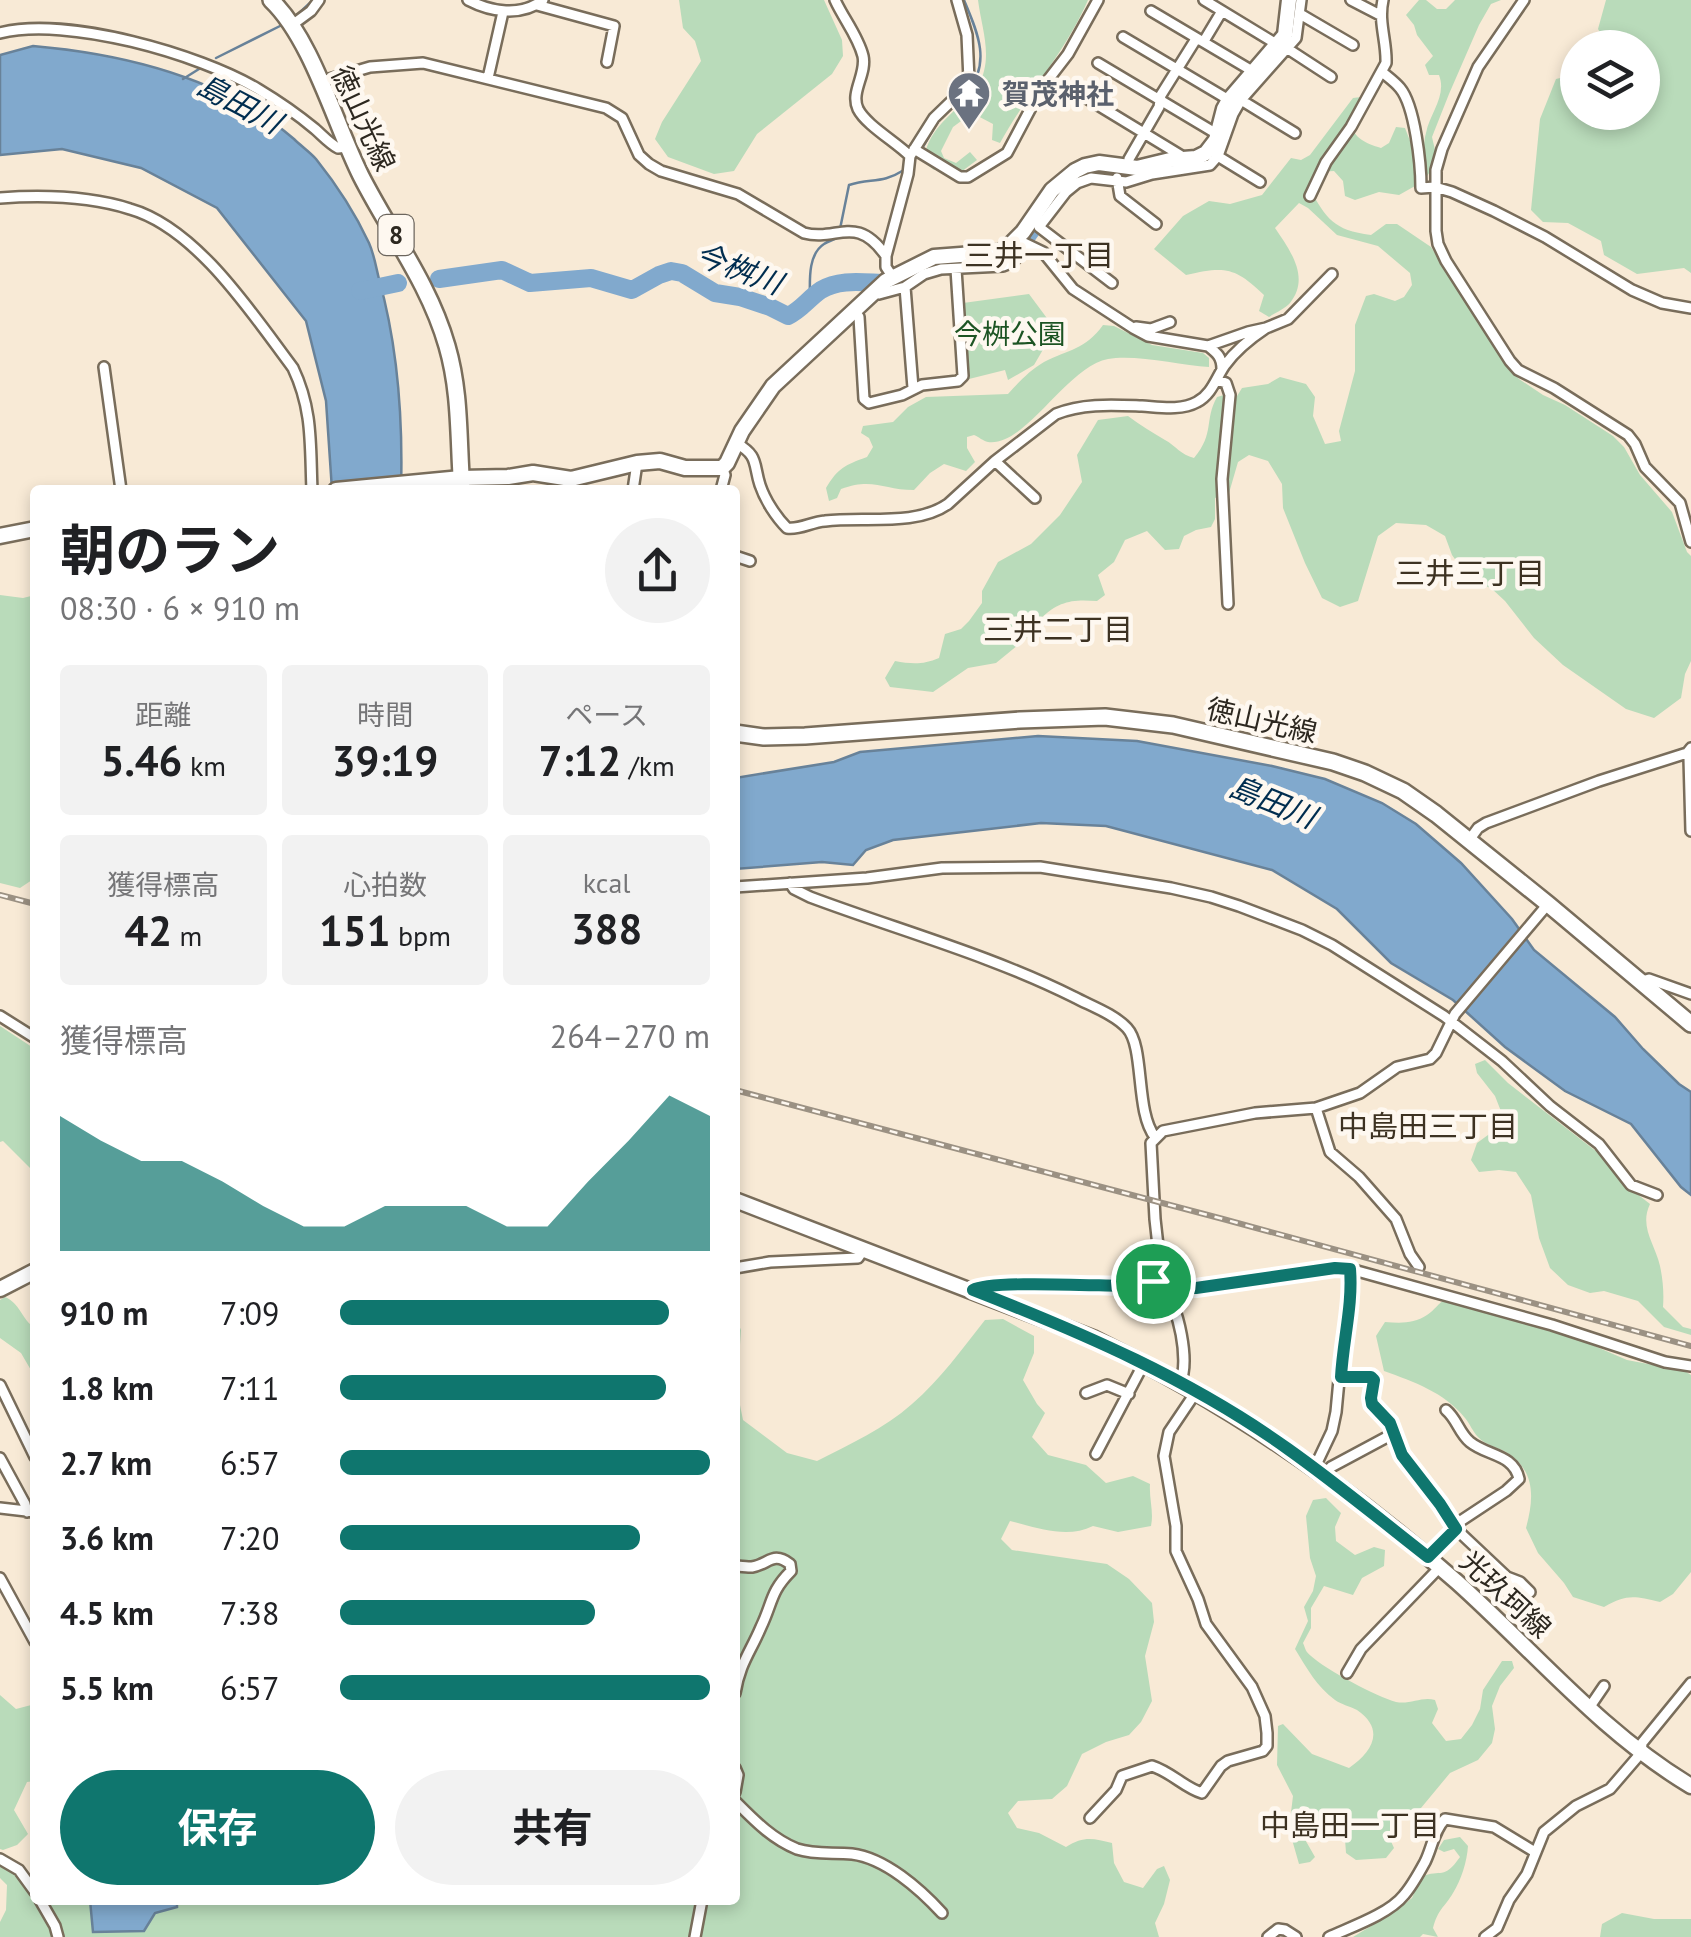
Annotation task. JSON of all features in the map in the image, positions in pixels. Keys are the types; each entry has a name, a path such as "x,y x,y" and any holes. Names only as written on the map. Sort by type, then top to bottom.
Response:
{"main road":[{"name":"徳山光線","path":"271,0 292,25 362,179 436,312 459,405 458,482"},
{"name":"徳山光線","path":"740,734 805,736 1105,717 1144,720 1333,762 1403,791 1470,839 1543,910 1691,1024"}],"street":[{"path":"292,25 319,0"},
{"path":"468,0 503,12 540,2 614,26 607,62"},
{"path":"835,0 864,58 856,99 864,117 912,152 960,177 968,177 1006,154 1098,0"},
{"path":"892,276 886,267 886,256 912,152 934,118 969,80 967,35 956,0"},
{"path":"1204,0 1331,77"},
{"path":"1350,0 1380,15"},
{"path":"1310,196 1326,162 1386,64 1380,15 1383,0"},
{"path":"1524,0 1470,83 1442,149 1435,187 1438,244 1510,362 1628,435 1645,467 1680,503 1691,542"},
{"path":"876,292 906,287 941,268 1003,266 1012,262 1052,190 1075,171 1099,163 1122,172 1126,182 1210,165 1224,109 1283,47 1291,4 1353,45"},
{"path":"1152,11 1254,72"},
{"path":"1156,224 1120,196 1122,172 1161,95 1222,11"},
{"path":"488,78 503,12"},
{"path":"0,33 53,28 136,43 199,61 262,91 338,148 348,147"},
{"path":"1123,37 1295,133"},
{"path":"1214,153 1234,114 1235,100 1254,72 1283,47"},
{"path":"319,82 370,67 422,63 615,112 622,118 639,155 661,171 738,194 804,233 815,236 848,230 861,234 886,256"},
{"path":"1098,63 1218,134"},
{"path":"1382,72 1402,89 1408,101 1421,188 1435,187 1494,211 1545,236 1632,290 1662,303 1691,308"},
{"path":"1046,84 1083,96 1182,159"},
{"path":"1112,282 1039,227 1077,183 1214,153 1260,182"},
{"path":"0,198 34,196 130,208 176,233 204,257 293,368 303,390 310,428 312,485"},
{"path":"1042,252 1053,238"},
{"path":"412,485 533,474 571,479 637,462 722,468 773,386 892,276 934,257 1000,252 1022,243 1042,252 1074,289 1133,328 1148,336 1208,346 1288,319 1332,274"},
{"path":"854,311 860,317 864,399 869,403 902,395 922,385 958,381 963,376 956,268"},
{"path":"906,287 913,388"},
{"path":"1133,328 1170,322"},
{"path":"736,443 755,460 762,490 787,528 858,517 912,518 948,504 994,461 1068,409 1176,408 1196,403 1250,339 1266,328"},
{"path":"1208,346 1222,360 1222,369"},
{"path":"104,367 120,485"},
{"path":"1217,380 1226,384 1230,394 1222,480 1228,604"},
{"path":"994,461 1034,498"},
{"path":"634,485 637,462"},
{"path":"722,468 725,475 722,485"},
{"path":"0,536 30,530"},
{"path":"740,558 750,561"},
{"path":"1470,839 1486,824 1689,751 1691,831"},
{"path":"740,886 868,878 942,868 1040,867 1210,897 1302,930 1452,1018 1550,1106 1599,1144 1631,1185 1657,1195"},
{"path":"790,883 810,897 1035,978 1127,1028 1135,1050 1147,1127 1155,1137"},
{"path":"973,1290 979,1286 1030,1297 1144,1286 1153,1281 1160,1264 1151,1143 1155,1137 1163,1131 1256,1113 1316,1108 1360,1093 1397,1067 1430,1059 1452,1018 1543,910"},
{"path":"1638,981 1649,979 1691,994"},
{"path":"0,1016 30,1035"},
{"path":"1316,1108 1330,1152 1359,1177 1396,1219 1419,1267"},
{"name":"光玖珂線","path":"740,1202 973,1290 1030,1297 1093,1338 1196,1392 1286,1448 1434,1562 1641,1753 1691,1786"},
{"path":"740,1267 858,1258 864,1249"},
{"path":"1166,1291 1350,1269 1552,1325 1665,1362 1691,1366"},
{"path":"1318,1472 1332,1432 1341,1377 1352,1297 1350,1269"},
{"path":"0,1289 30,1274"},
{"path":"1153,1281 1166,1291 1176,1312 1184,1369 1180,1383"},
{"path":"1096,1454 1144,1363"},
{"path":"1341,1377 1374,1380 1372,1404 1390,1423 1402,1455 1454,1528 1507,1577 1530,1592"},
{"path":"0,1385 30,1447"},
{"path":"1086,1393 1107,1385 1129,1394"},
{"path":"1090,1818 1116,1790 1122,1776 1152,1766 1202,1793 1221,1766 1264,1752 1267,1746 1264,1716 1252,1686 1206,1624 1176,1551 1176,1526 1164,1456 1168,1432 1196,1392"},
{"path":"1348,1674 1361,1649 1434,1562 1454,1528 1519,1479 1517,1470 1505,1458 1466,1439 1446,1410"},
{"path":"1318,1472 1395,1435"},
{"path":"0,1458 30,1511"},
{"path":"0,1508 30,1512"},
{"path":"740,1567 750,1568 774,1558 790,1564 790,1571 777,1585 740,1669"},
{"path":"0,1578 30,1632"},
{"path":"1485,1937 1497,1928 1527,1874 1544,1832 1586,1800 1610,1789 1691,1683"},
{"path":"1590,1708 1604,1686"},
{"path":"740,1806 773,1837 800,1850 864,1856 875,1861 918,1888 942,1913"},
{"path":"1329,1937 1398,1902 1428,1857 1445,1819 1494,1827 1535,1852"},
{"path":"0,1859 19,1870 30,1885"},
{"path":"43,1905 58,1937"},
{"path":"695,1937 701,1905"},
{"path":"1268,1937 1278,1929 1296,1937"}],"green space":[{"path":"679,0 824,0 842,40 843,56 832,74 757,134 734,171 714,174 668,157 655,139 701,61 695,41 683,28"},
{"path":"978,0 1088,0 1069,37 1000,143 992,140 993,124 972,113 953,127 941,151 944,158 956,163 970,152 977,160 961,172 944,165 934,170 924,162 927,147 942,123 972,93 984,71 986,45"},
{"path":"1419,0 1446,9 1455,0 1501,0 1491,4 1479,25 1449,94 1432,137 1435,150 1427,176 1425,138 1441,83 1439,75 1429,75 1425,65 1433,56 1406,15"},
{"path":"1606,0 1691,0 1691,273 1684,268 1637,274 1604,255 1601,241 1568,223 1543,222 1531,210 1540,119 1556,79 1560,78 1560,130 1660,130 1660,30 1598,29"},
{"path":"1361,97 1349,122 1354,133 1381,148 1389,143 1396,127 1405,128 1412,146 1415,186 1399,195 1379,192 1355,200 1345,196 1343,181 1334,171 1318,172 1309,188 1339,226 1371,235 1386,224 1397,224 1431,247 1507,366 1543,395 1613,436 1672,512 1691,556 1691,661 1681,698 1654,718 1626,709 1563,665 1491,588 1471,581 1452,555 1445,536 1426,525 1396,523 1378,536 1358,601 1340,607 1322,598 1283,508 1282,484 1268,461 1249,455 1238,462 1229,493 1215,498 1211,527 1184,536 1179,549 1165,550 1147,531 1125,540 1114,562 1098,575 1105,595 1097,601 1073,601 1053,608 1040,619 1041,632 1029,636 996,663 968,668 933,692 890,687 885,678 895,661 917,663 939,658 945,634 961,629 982,603 982,591 998,562 1031,544 1060,515 1082,482 1077,455 1098,420 1128,416 1194,458 1205,441 1217,397 1224,395 1234,401 1242,388 1268,384 1280,377 1306,384 1315,397 1313,416 1325,444 1341,441 1339,431 1355,371 1355,325 1366,296 1374,294 1395,301 1404,297 1412,285 1410,273 1378,246 1337,235 1299,203 1275,228 1296,264 1296,293 1288,305 1269,317 1259,311 1264,295 1237,274 1211,270 1186,275 1154,249 1183,216 1209,201 1230,204 1262,195 1291,158 1301,160 1310,155 1353,98"},
{"name":"今桝公園","path":"1029,294 1055,329 1034,365 1008,380 1005,370 969,379 963,303"},
{"path":"1103,325 1114,326 1152,345 1203,353 1209,358 1209,367 1108,359 1077,376 1017,432 988,442 974,435 967,437 967,448 975,462 966,471 944,464 914,490 862,484 841,489 837,498 829,501 826,488 834,476 867,457 873,447 861,433 863,426 893,422 926,397 1008,394 1034,369 1083,344"},
{"path":"0,595 30,596 30,881 20,888 0,883"},
{"path":"0,1026 30,1046 30,1168 0,1142"},
{"path":"1485,1060 1508,1083 1601,1155 1618,1179 1650,1204 1647,1228 1660,1266 1663,1307 1683,1327 1691,1329 1691,1335 1664,1327 1638,1301 1568,1285 1550,1268 1539,1238 1531,1195 1516,1172 1479,1172 1471,1160 1477,1143 1504,1119 1495,1096 1477,1073 1475,1064"},
{"path":"5,1297 14,1303 30,1324 30,1368 21,1353 0,1338 0,1300"},
{"path":"1446,1299 1569,1335 1627,1360 1691,1375 1691,1572 1673,1594 1660,1602 1631,1597 1604,1607 1573,1597 1538,1553 1526,1528 1530,1486 1516,1459 1481,1440 1448,1401 1384,1371 1376,1336 1385,1322 1417,1320"},
{"path":"1003,1319 1034,1336 1034,1353 1023,1380 1045,1413 1032,1437 1048,1455 1086,1465 1106,1483 1133,1476 1150,1484 1151,1526 1118,1532 1093,1526 1063,1532 1010,1521 1001,1539 1012,1550 1107,1564 1129,1579 1152,1603 1154,1622 1145,1656 1152,1701 1141,1722 1129,1735 1082,1754 1067,1786 1052,1799 1018,1801 1008,1813 1017,1828 1039,1833 1066,1847 1088,1839 1112,1843 1114,1863 1124,1882 1143,1888 1164,1866 1170,1880 1155,1923 1159,1937 0,1937 7,1885 0,1878 0,1865 30,1888 30,1905 740,1905 740,1405 743,1420 787,1453 817,1461 901,1413 932,1385 985,1320"},
{"path":"1326,1498 1341,1513 1335,1527 1336,1541 1355,1555 1374,1547 1385,1550 1384,1566 1362,1578 1353,1595 1324,1586 1311,1608 1311,1628 1303,1643 1309,1654 1339,1675 1387,1699 1401,1703 1435,1700 1438,1709 1432,1723 1446,1741 1461,1739 1472,1725 1483,1690 1502,1661 1512,1661 1514,1668 1500,1686 1492,1706 1492,1743 1478,1760 1450,1773 1421,1808 1392,1823 1389,1837 1394,1848 1386,1858 1356,1860 1346,1853 1345,1839 1321,1820 1305,1827 1303,1836 1315,1857 1299,1864 1289,1829 1293,1796 1277,1765 1278,1726 1283,1724 1312,1754 1349,1768 1369,1748 1373,1733 1357,1710 1335,1700 1323,1689 1295,1649 1308,1621 1304,1607 1316,1576 1306,1516 1313,1500"},
{"path":"0,1695 16,1709 30,1705 30,1782 14,1810 28,1834 17,1845 0,1849"},
{"path":"1460,1837 1468,1846 1466,1858 1456,1888 1435,1922 1433,1928 1438,1937 1353,1937 1412,1898 1421,1877 1450,1869 1460,1857 1454,1849 1438,1849 1444,1840"},
{"path":"1622,1913 1654,1919 1691,1919 1691,1937 1600,1937 1602,1924"}],"water":[{"name":"島田川","path":"33,46 103,55 171,73 236,100 266,118 316,159 352,211 375,261 395,357 401,485 332,485 326,401 306,321 217,208 141,168 62,149 0,155 0,55"},
{"name":"島田川","path":"1038,736 1137,741 1325,779 1382,803 1416,824 1461,863 1512,919 1534,950 1615,1017 1643,1049 1691,1092 1691,1195 1631,1124 1565,1091 1505,1047 1453,1000 1391,963 1337,909 1272,870 1106,826 1041,823 893,840 866,850 853,865 822,862 740,869 740,777 834,762 860,752"},
{"path":"90,1905 177,1905 155,1913 144,1931 93,1932"}],"waterway":[{"path":"297,15 313,0"},
{"path":"964,0 980,47 979,70 967,92"},
{"name":"島田川","path":"216,58 282,25"},
{"name":"島田川","path":"183,79 199,69"},
{"path":"921,150 940,118"},
{"path":"840,229 849,185 883,179 904,170"},
{"name":"今桝川","path":"1093,171 1132,176 1150,171"},
{"name":"今桝川","path":"439,279 502,270 530,283 591,278 632,290 671,271 682,273 715,293 740,297 788,316 829,286 894,283 936,264 1000,260 1020,245 1032,229"},
{"path":"810,300 815,255 824,244 839,237"},
{"name":"今桝川","path":"360,291 398,283"}],"railway":[{"path":"0,895 30,903"},
{"path":"740,1091 1691,1346"}],"place":[{"name":"賀茂神社","path":"969,131"}],"district":[{"name":"三井一丁目","path":"1039,254"},
{"name":"三井三丁目","path":"1470,572"},
{"name":"三井二丁目","path":"1058,628"},
{"name":"中島田三丁目","path":"1428,1125"},
{"name":"中島田一丁目","path":"1350,1824"}],"route":[{"path":"1350,1269 1352,1297 1341,1377 1374,1380 1372,1404 1390,1423 1402,1455 1456,1529 1428,1557 1286,1448 1232,1414 1093,1338 973,1290 979,1286 1144,1286 1153,1281 1166,1291 1350,1269"}]}
